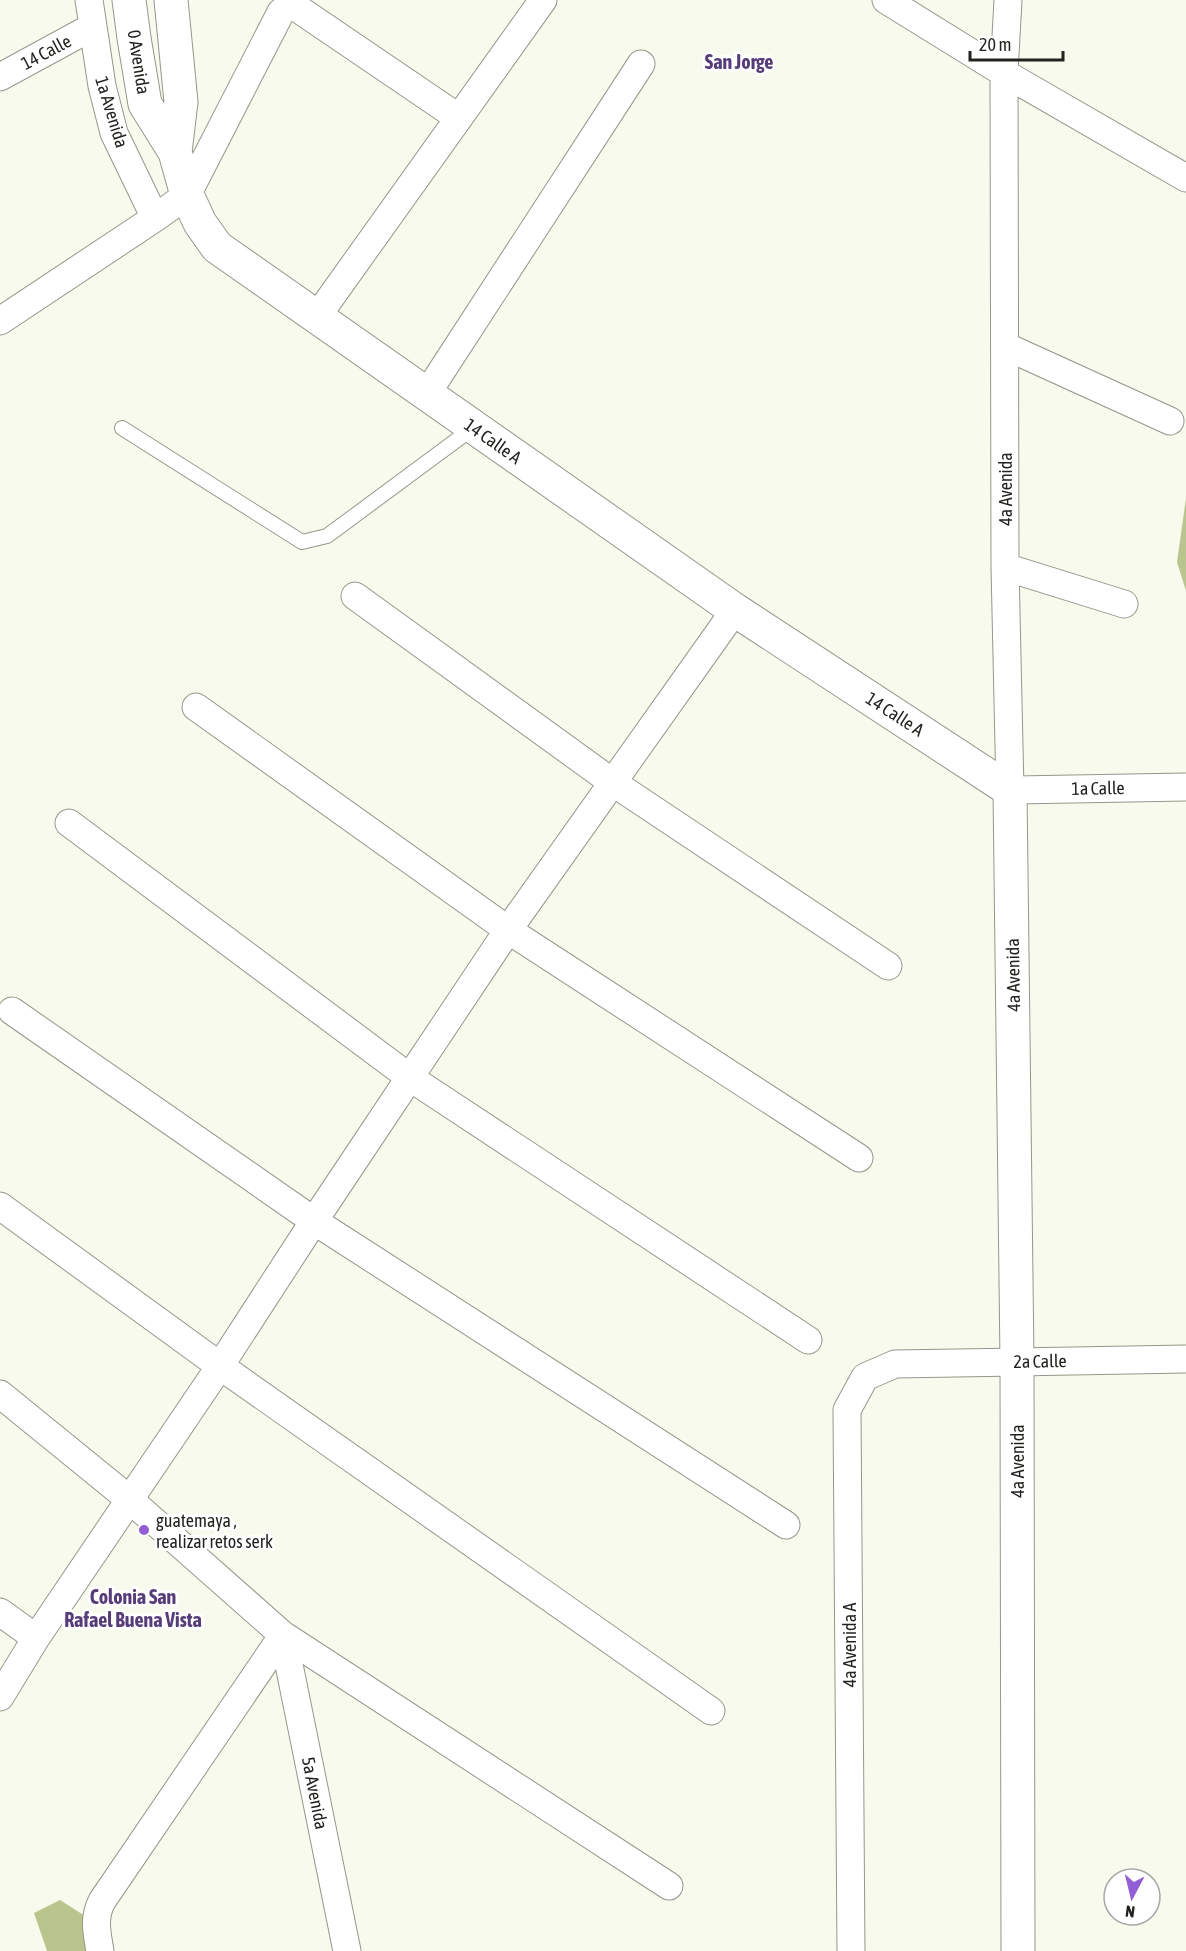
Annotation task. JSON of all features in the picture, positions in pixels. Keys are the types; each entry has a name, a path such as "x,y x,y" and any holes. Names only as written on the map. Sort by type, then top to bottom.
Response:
{"street":[{"name":"1a Avenida","path":"89,0 102,86 114,133 155,218"},
{"name":"0 Avenida","path":"129,0 145,104 176,152 187,195"},
{"name":"0 Avenida","path":"171,0 181,102 176,152"},
{"path":"316,318 543,0"},
{"path":"886,0 1004,73 1186,178"},
{"name":"4a Avenida","path":"1008,0 1004,73 1005,567 1017,1361 1018,1951"},
{"path":"0,321 187,195 281,12 288,7 297,8 459,118"},
{"name":"14 Calle","path":"0,76 92,27"},
{"path":"426,395 641,64"},
{"name":"14 Calle A","path":"187,195 200,223 217,247 735,610 1010,790"},
{"path":"1005,346 1170,421"},
{"path":"1005,567 1124,604"},
{"path":"355,596 612,782 888,966"},
{"path":"0,1697 36,1638 220,1366 508,930 735,610"},
{"path":"196,707 508,930 859,1158"},
{"name":"1a Calle","path":"1010,790 1186,787"},
{"path":"69,822 409,1077 808,1340"},
{"path":"12,1011 314,1221 786,1525"},
{"path":"0,1206 220,1366 711,1711"},
{"name":"2a Calle","path":"895,1364 1186,1359"},
{"name":"4a Avenida A","path":"851,1951 847,1410 865,1377 895,1364"},
{"path":"0,1394 129,1499 283,1635 669,1886"},
{"path":"0,1612 36,1638"},
{"path":"100,1951 96,1931 96,1912 102,1901 283,1635"},
{"name":"5a Avenida","path":"283,1635 347,1951"}],"lane":[{"path":"122,428 302,542 327,536 473,428"}],"green space":[{"path":"1186,498 1186,591 1177,562"},
{"path":"60,1900 82,1914 104,1919 103,1951 47,1951 34,1913"}],"place":[{"name":"guatemaya , realizar retos serk","path":"144,1530"}],"district":[{"name":"San Jorge","path":"739,61"},
{"name":"Colonia San Rafael Buena Vista","path":"133,1608"}]}
